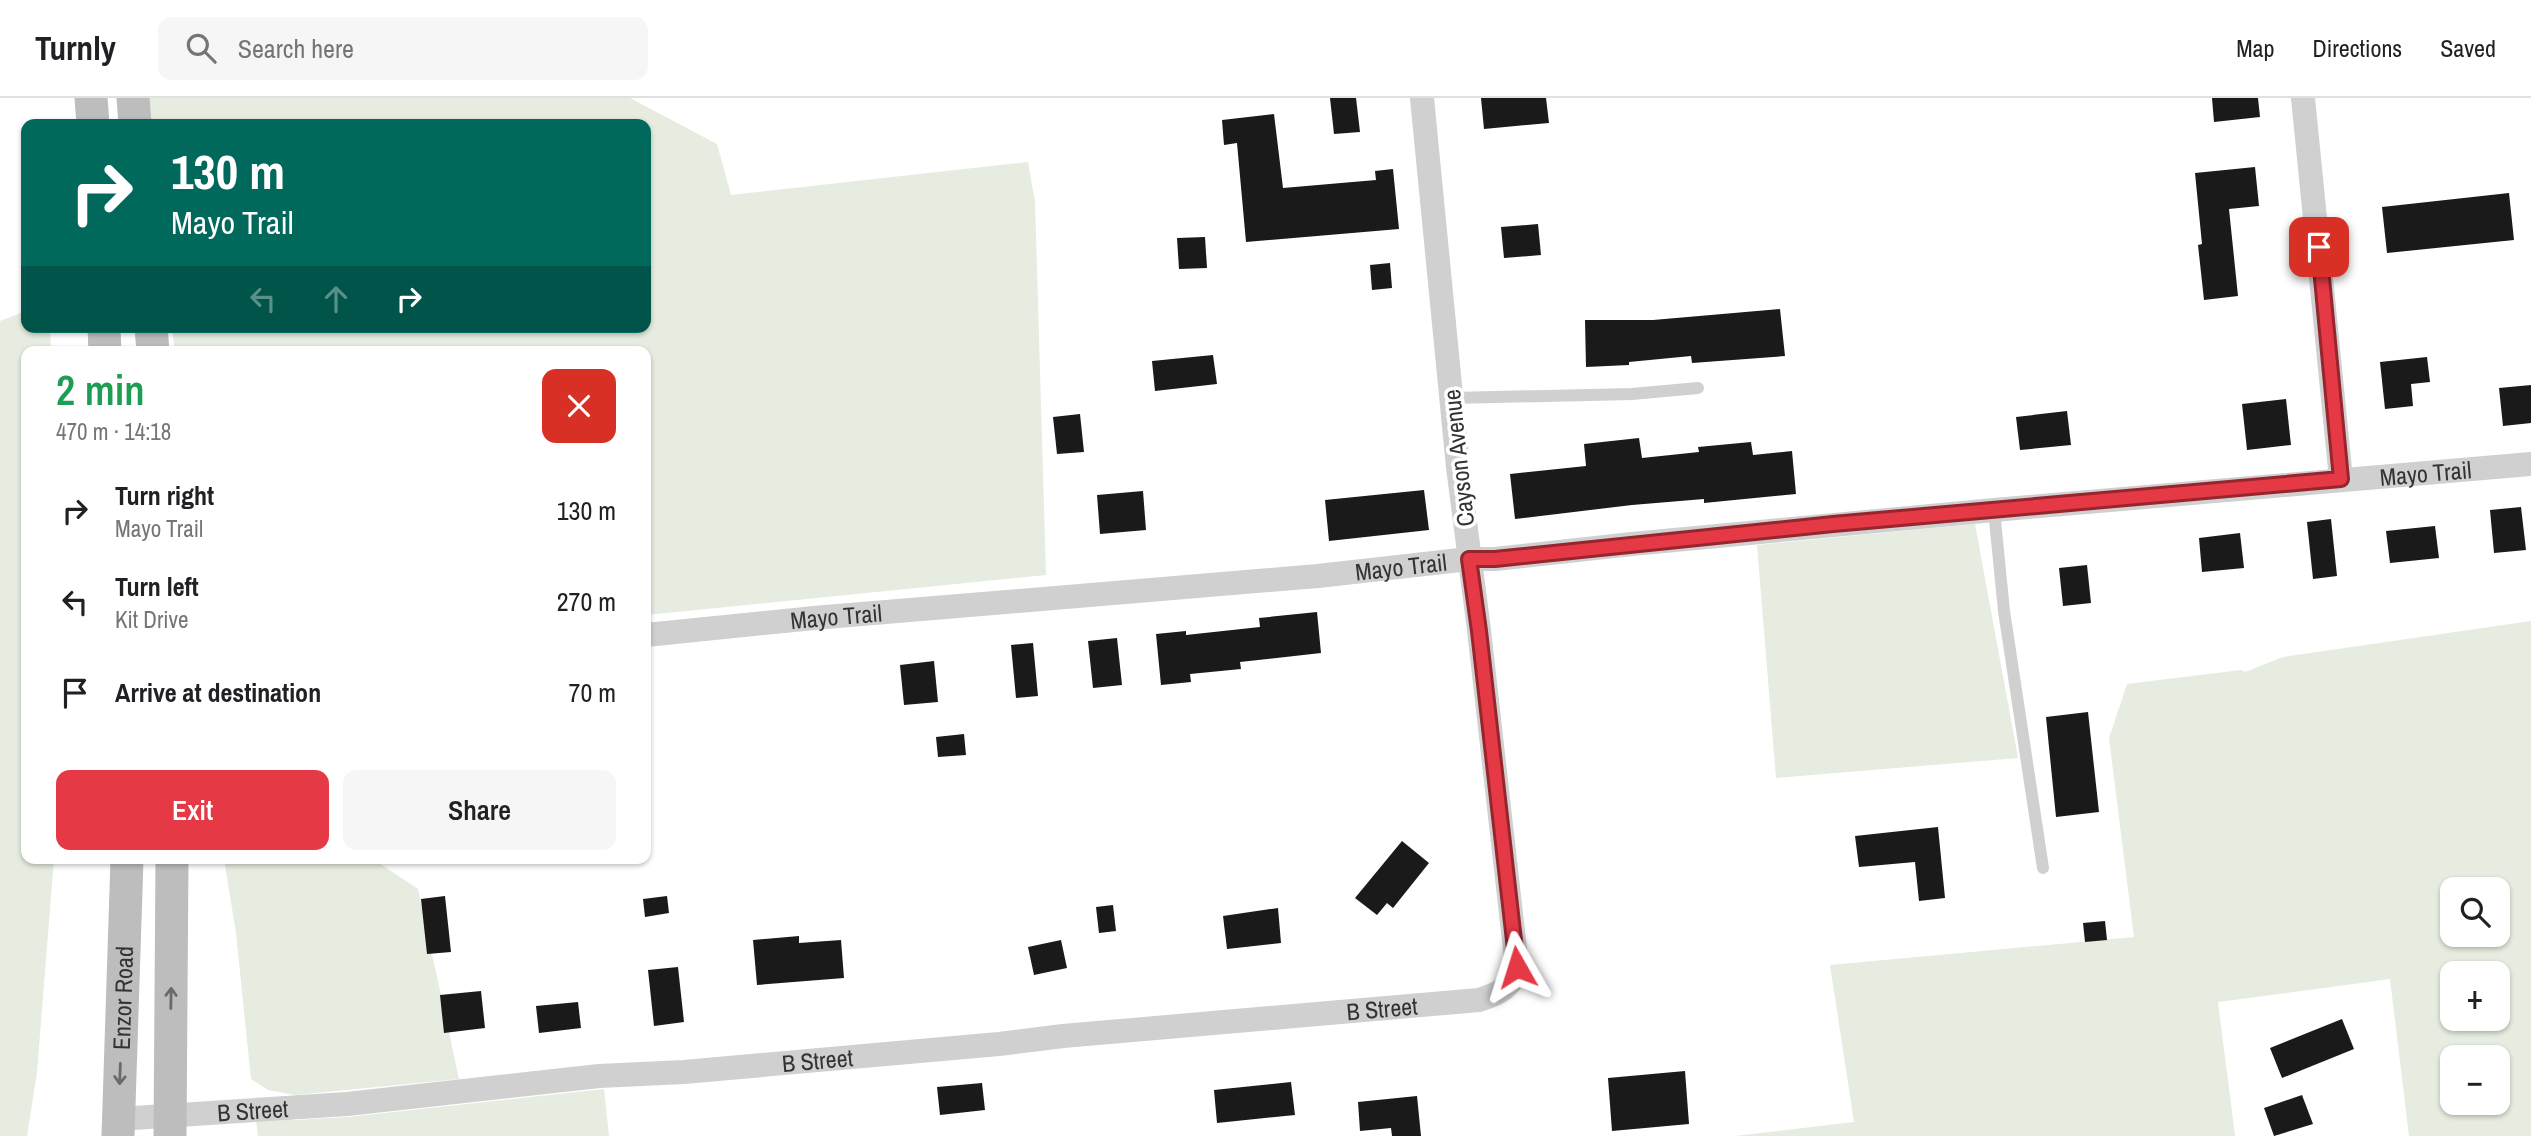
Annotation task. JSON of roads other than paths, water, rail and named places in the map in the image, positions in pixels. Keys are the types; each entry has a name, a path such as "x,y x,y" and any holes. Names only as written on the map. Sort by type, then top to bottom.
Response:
{"main road":[{"path":"91,98 93,119"},
{"path":"133,98 135,119"},
{"name":"Enzor Road","path":"118,1127 127,864"},
{"name":"Enzor Road","path":"170,1126 172,864"}],"street":[{"name":"Cayson Avenue","path":"1422,98 1469,559 1517,967 1510,984"},
{"path":"2303,98 2341,479"},
{"name":"Mayo Trail","path":"651,634 814,618 1318,576 1469,559 1495,559 1994,510 2531,464"},
{"name":"B Street","path":"118,1127 170,1126 599,1076 684,1072 1479,1000 1499,994 1510,984"}],"lane":[{"path":"1452,398 1632,394 1699,388"},
{"path":"1994,510 2006,625 2043,868"}]}
